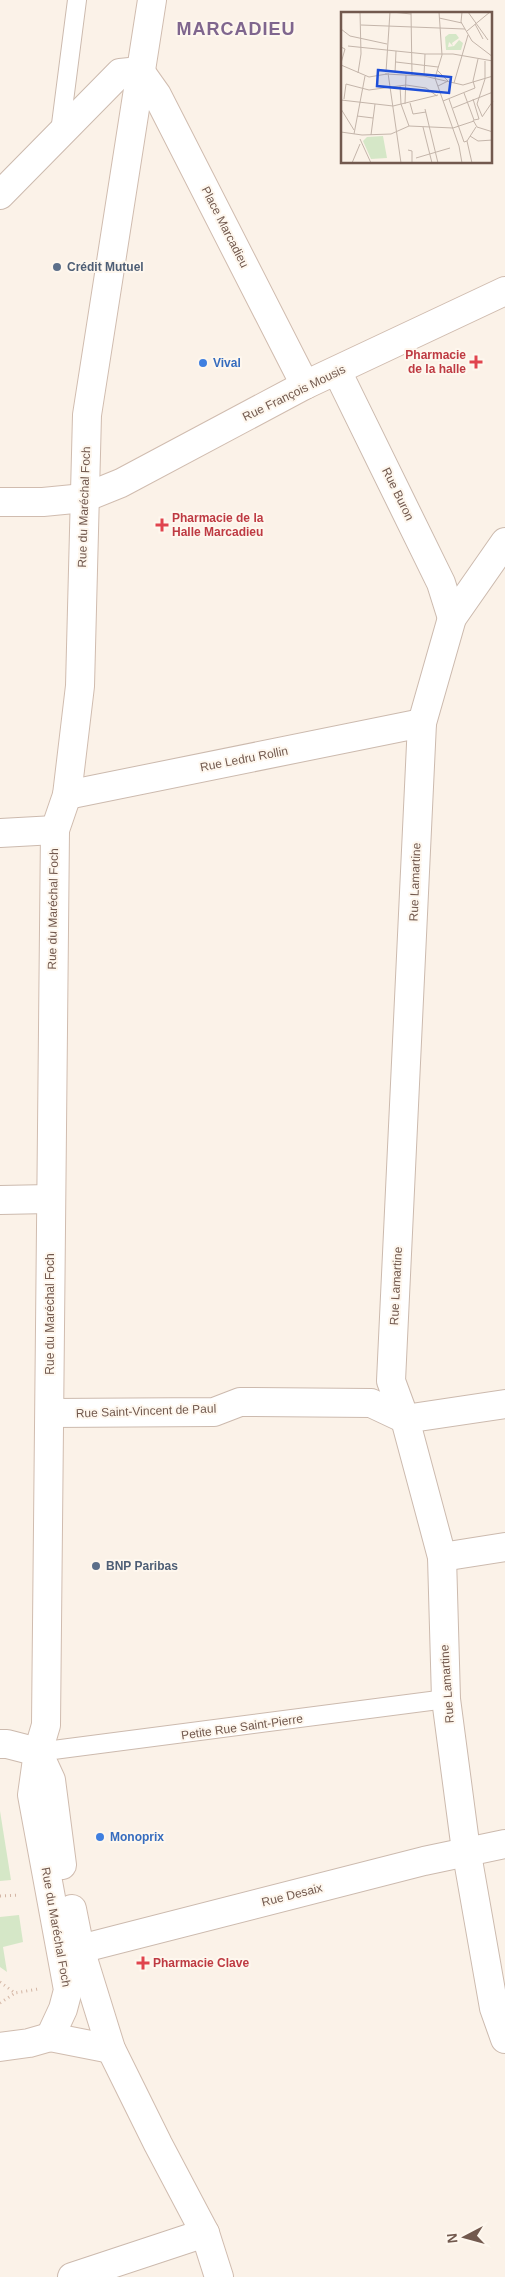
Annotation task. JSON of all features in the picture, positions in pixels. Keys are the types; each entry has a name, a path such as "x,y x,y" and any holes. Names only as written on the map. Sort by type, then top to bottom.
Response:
{"street":[{"path":"0,195 120,73 140,71 152,0"},
{"name":"Place Marcadieu","path":"140,71 156,95 305,386"},
{"name":"Rue du Maréchal Foch","path":"50,2037 63,2009 68,1990 32,1795 38,1752 46,1724 51,1413 50,1199 55,830 67,795 80,686 84,498 88,415 140,71"},
{"name":"Rue François Mousis","path":"0,502 43,502 84,498 121,482 305,386 505,291"},
{"name":"Rue Buron","path":"337,371 441,583 452,618"},
{"name":"Rue Lamartine","path":"505,542 452,618 422,723 391,1381 405,1419 442,1557 446,1699 466,1853 494,2008 505,2039"},
{"name":"Rue Ledru Rollin","path":"67,795 422,723"},
{"path":"0,833 55,830"},
{"path":"0,1200 50,1199"},
{"name":"Rue Saint-Vincent de Paul","path":"51,1413 214,1412 240,1402 371,1403 405,1419"},
{"path":"405,1419 505,1404"},
{"path":"442,1557 505,1547"},
{"path":"0,1744 38,1752"},
{"name":"Rue du Maréchal Foch","path":"38,1752 51,1780 63,1868 80,1949 111,2050 205,2233 219,2277"},
{"name":"Rue Desaix","path":"80,1949 424,1861 505,1844"},
{"path":"0,2047 29,2043 50,2037 111,2050"},
{"path":"72,2277 205,2233"}],"lane":[{"path":"60,132 77,0"},
{"name":"Petite Rue Saint-Pierre","path":"38,1752 446,1699"}],"path":[{"path":"0,1982 15,1993"},
{"path":"0,2002 15,1993 38,1989 44,1996"}],"green space":[{"path":"0,1811 11,1880 0,1881"},
{"path":"19,1915 23,1942 3,1947 7,1972 0,1967 0,1917"}],"place":[{"name":"Crédit Mutuel","path":"57,267"},
{"name":"Pharmacie de la halle","path":"476,362"},
{"name":"Vival","path":"203,363"},
{"name":"Pharmacie de la Halle Marcadieu","path":"162,525"},
{"name":"BNP Paribas","path":"96,1566"},
{"name":"Monoprix","path":"100,1837"},
{"name":"Pharmacie Clave","path":"143,1963"}],"district":[{"name":"MARCADIEU","path":"236,29"}]}
